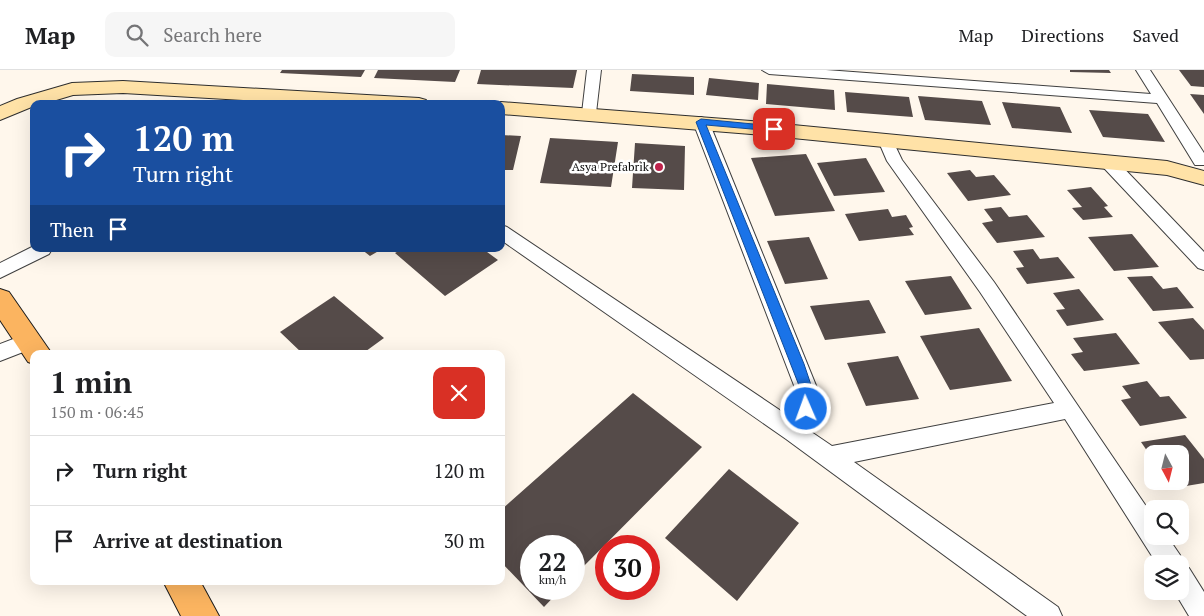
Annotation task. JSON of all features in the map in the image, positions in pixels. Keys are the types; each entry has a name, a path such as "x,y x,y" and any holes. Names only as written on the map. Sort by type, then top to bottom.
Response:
{"main road":[{"path":"0,299 33,347"},
{"path":"182,585 201,616"}],"street":[{"path":"589,113 594,70"},
{"path":"769,70 1162,100"},
{"path":"505,108 701,122 1167,168 1203,167 1143,70"},
{"path":"36,100 52,94 72,90 123,87 301,100"},
{"path":"0,114 30,102"},
{"path":"701,122 806,388 806,409 794,432"},
{"path":"886,140 895,161 987,287 1144,522"},
{"path":"1109,163 1204,263"},
{"path":"505,234 794,432 1049,616"},
{"path":"0,271 37,252"},
{"path":"0,354 33,347"},
{"path":"829,457 1070,409"},
{"path":"1189,592 1204,616"}],"building":[{"path":"282,70 365,70 361,77 280,73"},
{"path":"378,70 460,70 455,82 374,78"},
{"path":"481,70 577,70 573,88 477,84"},
{"path":"1070,70 1109,70 1111,73 1070,72"},
{"path":"1179,70 1204,70 1204,87 1191,86"},
{"path":"632,74 694,77 694,95 630,91"},
{"path":"709,78 759,83 758,100 706,95"},
{"path":"767,84 834,90 835,110 766,104"},
{"path":"845,92 909,97 913,117 847,112"},
{"path":"1190,94 1204,95 1204,114"},
{"path":"918,96 982,101 991,125 925,120"},
{"path":"1002,102 1060,107 1072,133 1012,128"},
{"path":"1089,110 1148,114 1165,142 1103,137"},
{"path":"505,135 521,136 513,170 505,170"},
{"path":"550,138 618,142 611,187 540,183"},
{"name":"Asya Prefabrik","path":"635,143 685,146 684,190 632,188"},
{"path":"806,154 835,211 775,216 751,158"},
{"path":"866,158 885,192 834,196 817,163"},
{"path":"970,170 976,177 994,175 1011,195 968,201 947,173"},
{"path":"1091,187 1108,206 1104,207 1113,217 1083,220 1072,208 1082,207 1067,190"},
{"path":"1001,207 1009,217 1027,215 1045,237 997,243 982,223 993,221 984,209"},
{"path":"888,209 892,217 906,215 913,227 909,228 914,235 859,241 845,214"},
{"path":"1132,234 1159,267 1114,271 1088,237"},
{"path":"809,237 828,279 785,284 767,241"},
{"path":"1033,249 1040,259 1058,257 1075,278 1027,284 1016,268 1024,267 1013,251"},
{"path":"365,252 377,252 370,256"},
{"path":"487,252 498,260 445,296 395,253"},
{"path":"951,276 972,309 925,315 905,281"},
{"path":"1152,276 1163,289 1177,287 1194,308 1153,311 1127,277"},
{"path":"1079,289 1104,320 1067,326 1056,310 1065,309 1053,293"},
{"path":"334,296 384,338 368,350 299,350 280,332"},
{"path":"869,300 886,333 825,340 810,306"},
{"path":"1193,318 1204,330 1204,359 1190,360 1158,322"},
{"path":"979,328 1012,381 950,390 920,336"},
{"path":"1116,333 1140,364 1084,371 1071,354 1083,352 1073,338"},
{"path":"898,356 919,399 866,406 847,363"},
{"path":"1147,381 1160,397 1169,396 1187,418 1140,426 1121,400 1131,398 1122,386"},
{"path":"633,393 702,447 615,535 595,535 595,555 585,565 585,535 520,535 520,582 505,566 505,506"},
{"path":"1185,435 1204,459 1204,483 1189,486 1189,445 1144,446 1141,442"},
{"path":"729,469 799,523 737,601 665,538"},
{"path":"537,600 551,600 544,607"}],"place":[{"name":"Asya Prefabrik","path":"659,167"}],"route":[{"path":"774,129 701,122 798,364 806,388 806,409"}]}
